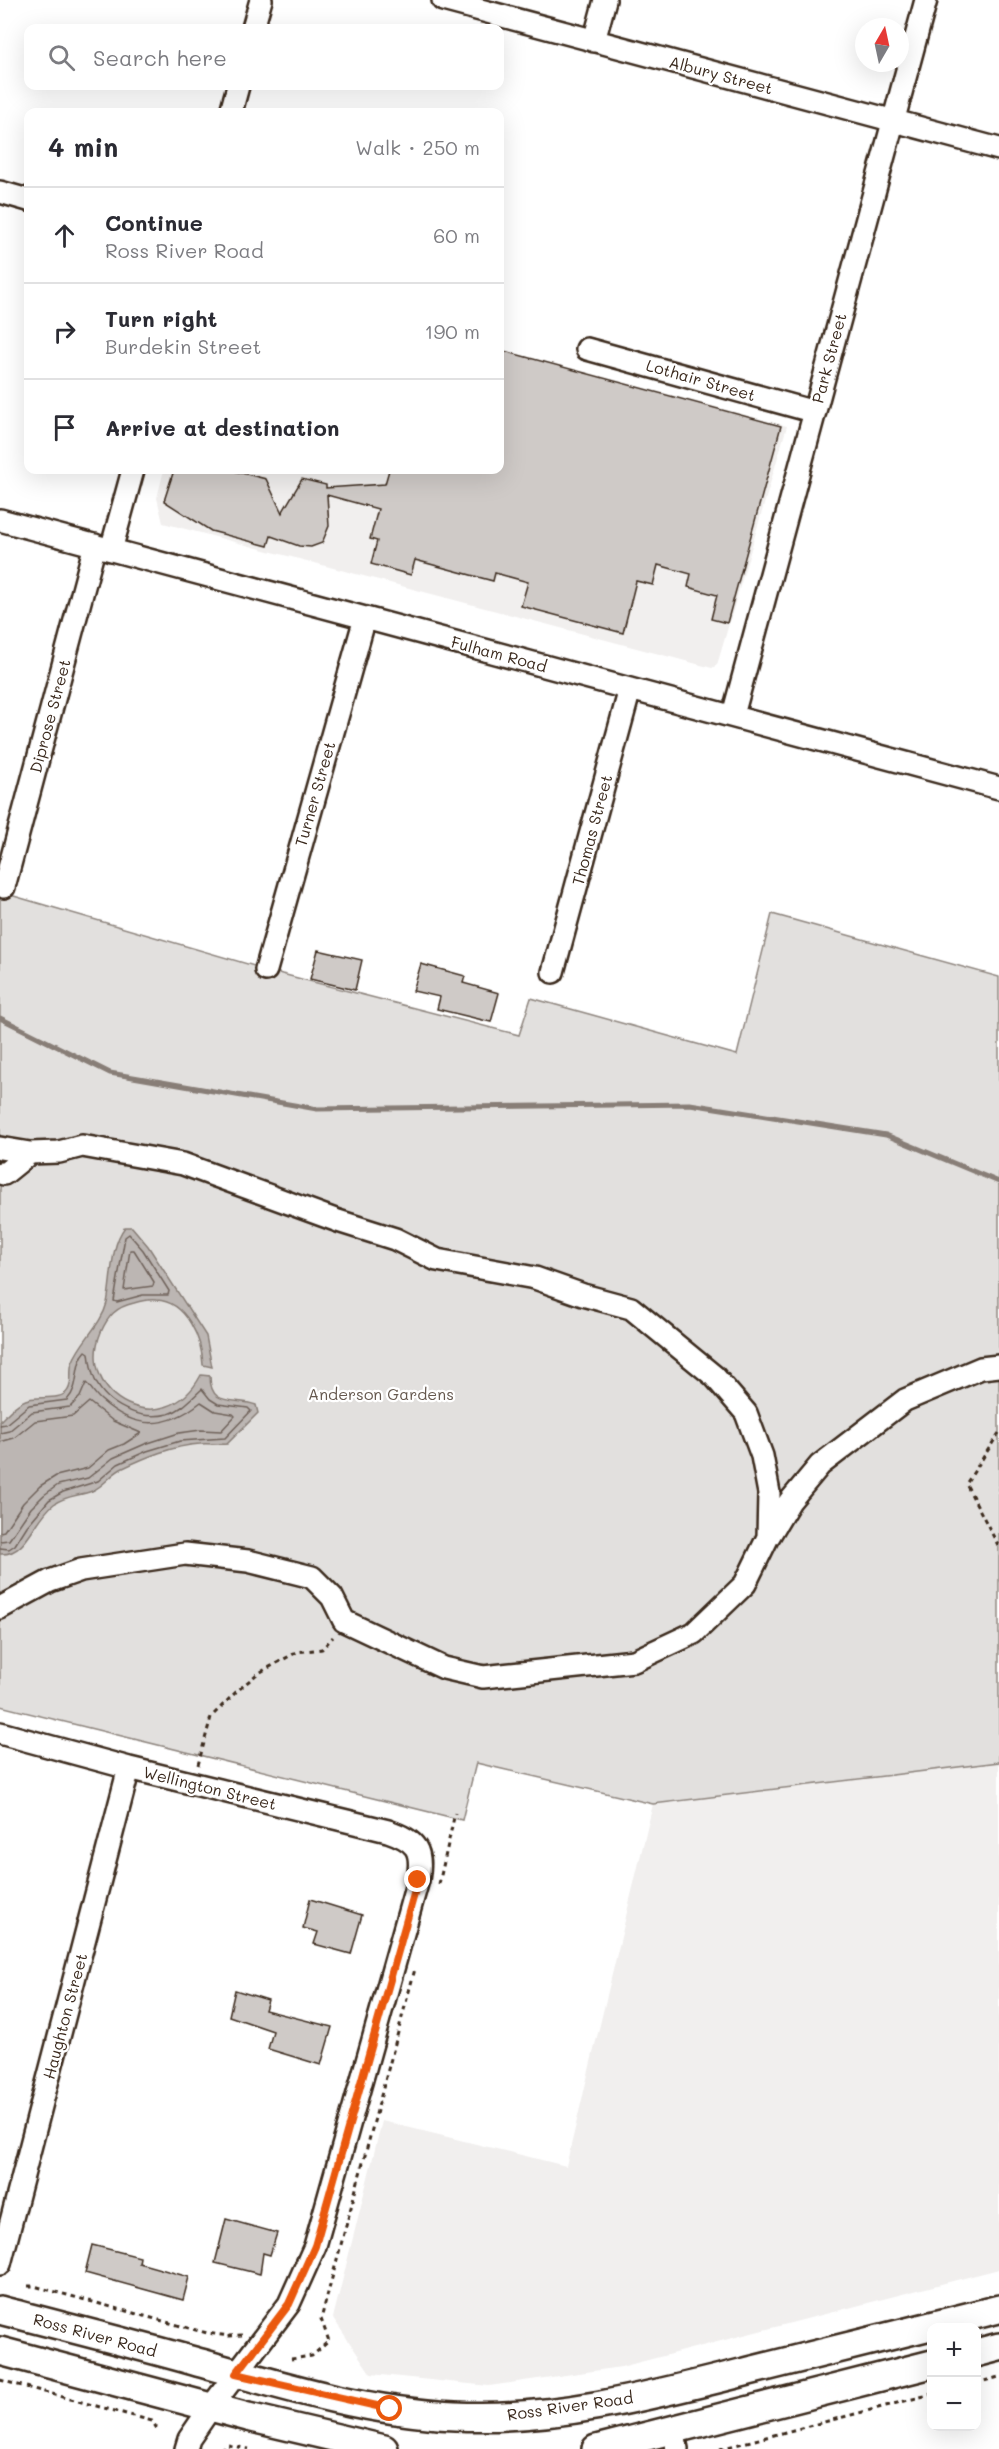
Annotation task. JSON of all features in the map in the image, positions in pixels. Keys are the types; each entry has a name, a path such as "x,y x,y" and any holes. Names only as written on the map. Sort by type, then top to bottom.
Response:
{"main road":[{"name":"Ross River Road","path":"0,2310 236,2374 390,2409 456,2416 520,2415 560,2411 657,2394 999,2309"},
{"path":"981,2352 999,2347"},
{"path":"0,2351 211,2407 384,2449"},
{"path":"596,2449 675,2440 927,2365"}],"street":[{"path":"255,24 261,0"},
{"name":"Albury Street","path":"443,0 999,149"},
{"path":"594,41 605,0"},
{"name":"Park Street","path":"733,716 926,0"},
{"path":"232,108 237,90"},
{"path":"0,192 24,199"},
{"name":"Lothair Street","path":"587,349 815,412"},
{"name":"Diprose Street","path":"4,887 103,548 131,474"},
{"name":"Fulham Road","path":"0,520 999,788"},
{"name":"Turner Street","path":"266,970 365,618"},
{"name":"Thomas Street","path":"553,972 630,689"},
{"path":"0,1148 30,1153 59,1152 82,1146 183,1164 338,1221 395,1239 436,1260 535,1278 583,1295 631,1308 714,1376 746,1413 762,1456 769,1493 768,1537"},
{"path":"0,1173 4,1174 30,1153"},
{"path":"0,1608 50,1581 81,1570 185,1554 248,1561 312,1577 332,1597 344,1621 444,1668 483,1677 634,1661 694,1633 745,1584 768,1537 790,1501 820,1465 905,1400 981,1368 999,1366"},
{"name":"Wellington Street","path":"0,1732 129,1768 388,1831 404,1837 416,1847 421,1862 418,1880 315,2246 289,2304 236,2374"},
{"name":"Haughton Street","path":"0,2264 129,1768"},
{"path":"186,2449 189,2439 236,2374"}],"path":[{"path":"999,1433 966,1484 999,1547"},
{"path":"193,1784 211,1717 257,1674 297,1652 322,1649 344,1621"},
{"path":"437,1891 455,1813"},
{"path":"291,2359 312,2356 330,2341 321,2319 418,1960"},
{"path":"28,2286 207,2333 242,2335"},
{"path":"981,2382 999,2377"},
{"path":"0,2380 152,2421 158,2430"},
{"path":"720,2449 927,2395"},
{"path":"220,2449 228,2445 249,2449"}],"shaded area":[{"path":"504,350 787,426 717,665 712,668 163,523 157,498 163,474 504,474"},
{"path":"999,1762 999,2269 621,2367 489,2386 371,2374 333,2318 382,2121 566,2166 653,1804"}],"green space":[{"name":"Anderson Gardens","path":"0,892 282,974 519,1035 531,998 737,1055 772,914 999,977 999,1762 653,1804 476,1763 462,1820 0,1706"}],"water":[{"path":"125,1227 132,1227 148,1246 206,1336 212,1367 203,1365 200,1344 184,1314 167,1302 148,1300 139,1302 117,1310 101,1332 96,1355 100,1376 111,1392 127,1404 146,1409 166,1407 185,1396 201,1375 210,1376 214,1393 219,1397 256,1405 258,1413 227,1444 190,1445 159,1453 121,1469 92,1491 59,1501 41,1518 24,1543 9,1553 0,1554 0,1421 25,1400 61,1396 68,1390 72,1363 80,1347 96,1326 107,1303 114,1253"}],"building":[{"path":"504,351 781,426 727,623 711,619 717,595 688,587 691,574 658,565 653,585 636,581 623,633 521,606 528,582 495,573 493,581 415,560 411,575 371,564 377,541 370,539 378,509 327,495 329,526 322,543 311,547 299,546 271,536 268,546 211,531 164,501 173,474 246,474 266,479 282,513 302,479 326,485 326,488 385,484 388,474 504,474"},
{"path":"318,950 362,960 355,990 310,979"},
{"path":"421,964 465,976 463,983 499,993 491,1022 437,1009 440,997 413,991"},
{"path":"310,1899 362,1915 351,1954 314,1944 318,1932 303,1928"},
{"path":"235,1990 268,2000 265,2010 332,2027 321,2065 268,2049 273,2031 229,2016"},
{"path":"226,2219 277,2233 270,2255 263,2253 260,2274 215,2263"},
{"path":"92,2245 140,2257 139,2263 189,2277 183,2300 85,2273"}],"waterway":[{"path":"0,1018 110,1073 317,1109 690,1104 886,1135 999,1182"}],"route":[{"path":"390,2409 236,2374 289,2304 315,2246 418,1880"}]}
